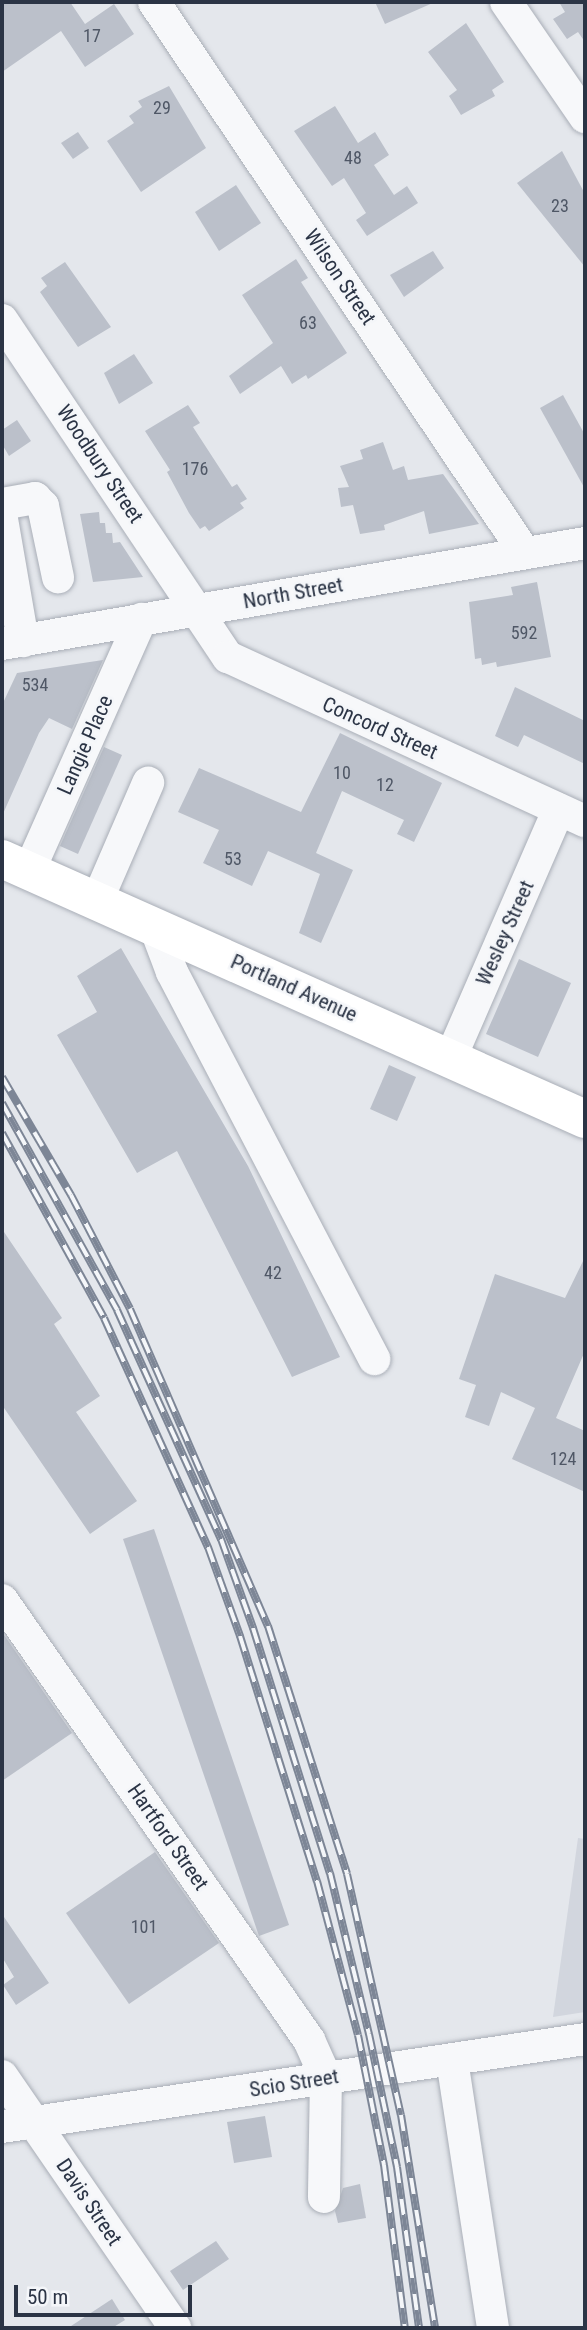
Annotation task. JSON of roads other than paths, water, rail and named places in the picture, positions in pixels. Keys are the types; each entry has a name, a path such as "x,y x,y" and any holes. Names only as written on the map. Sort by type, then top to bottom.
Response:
{"main road":[{"name":"Portland Avenue","path":"15,865 585,1119"}],"street":[{"name":"Wilson Street","path":"154,2 525,553"},
{"path":"506,2 585,117"},
{"name":"Woodbury Street","path":"2,320 198,609"},
{"path":"2,504 35,498 43,506 58,577"},
{"path":"2,519 12,642"},
{"name":"North Street","path":"12,642 585,543"},
{"name":"Concord Street","path":"198,609 218,649 239,665 572,815"},
{"name":"Langie Place","path":"15,865 141,619"},
{"path":"97,901 148,783"},
{"name":"Wesley Street","path":"451,1057 572,815"},
{"path":"155,927 172,972 374,1359"},
{"name":"Hartford Street","path":"2,1600 309,2040 327,2078"},
{"name":"Scio Street","path":"2,2127 585,2039"},
{"path":"452,2060 494,2328"},
{"name":"Davis Street","path":"2,2076 175,2328"},
{"path":"324,2197 327,2078"}],"railway":[{"path":"2,1077 71,1195 130,1309 268,1626 347,1874 401,2115 435,2328"},
{"path":"2,1103 117,1310 221,1539 253,1628 330,1873 369,2034 397,2167 419,2328"},
{"path":"2,1133 104,1318 208,1547 240,1636 317,1881 358,2035 384,2165 405,2328"}]}
